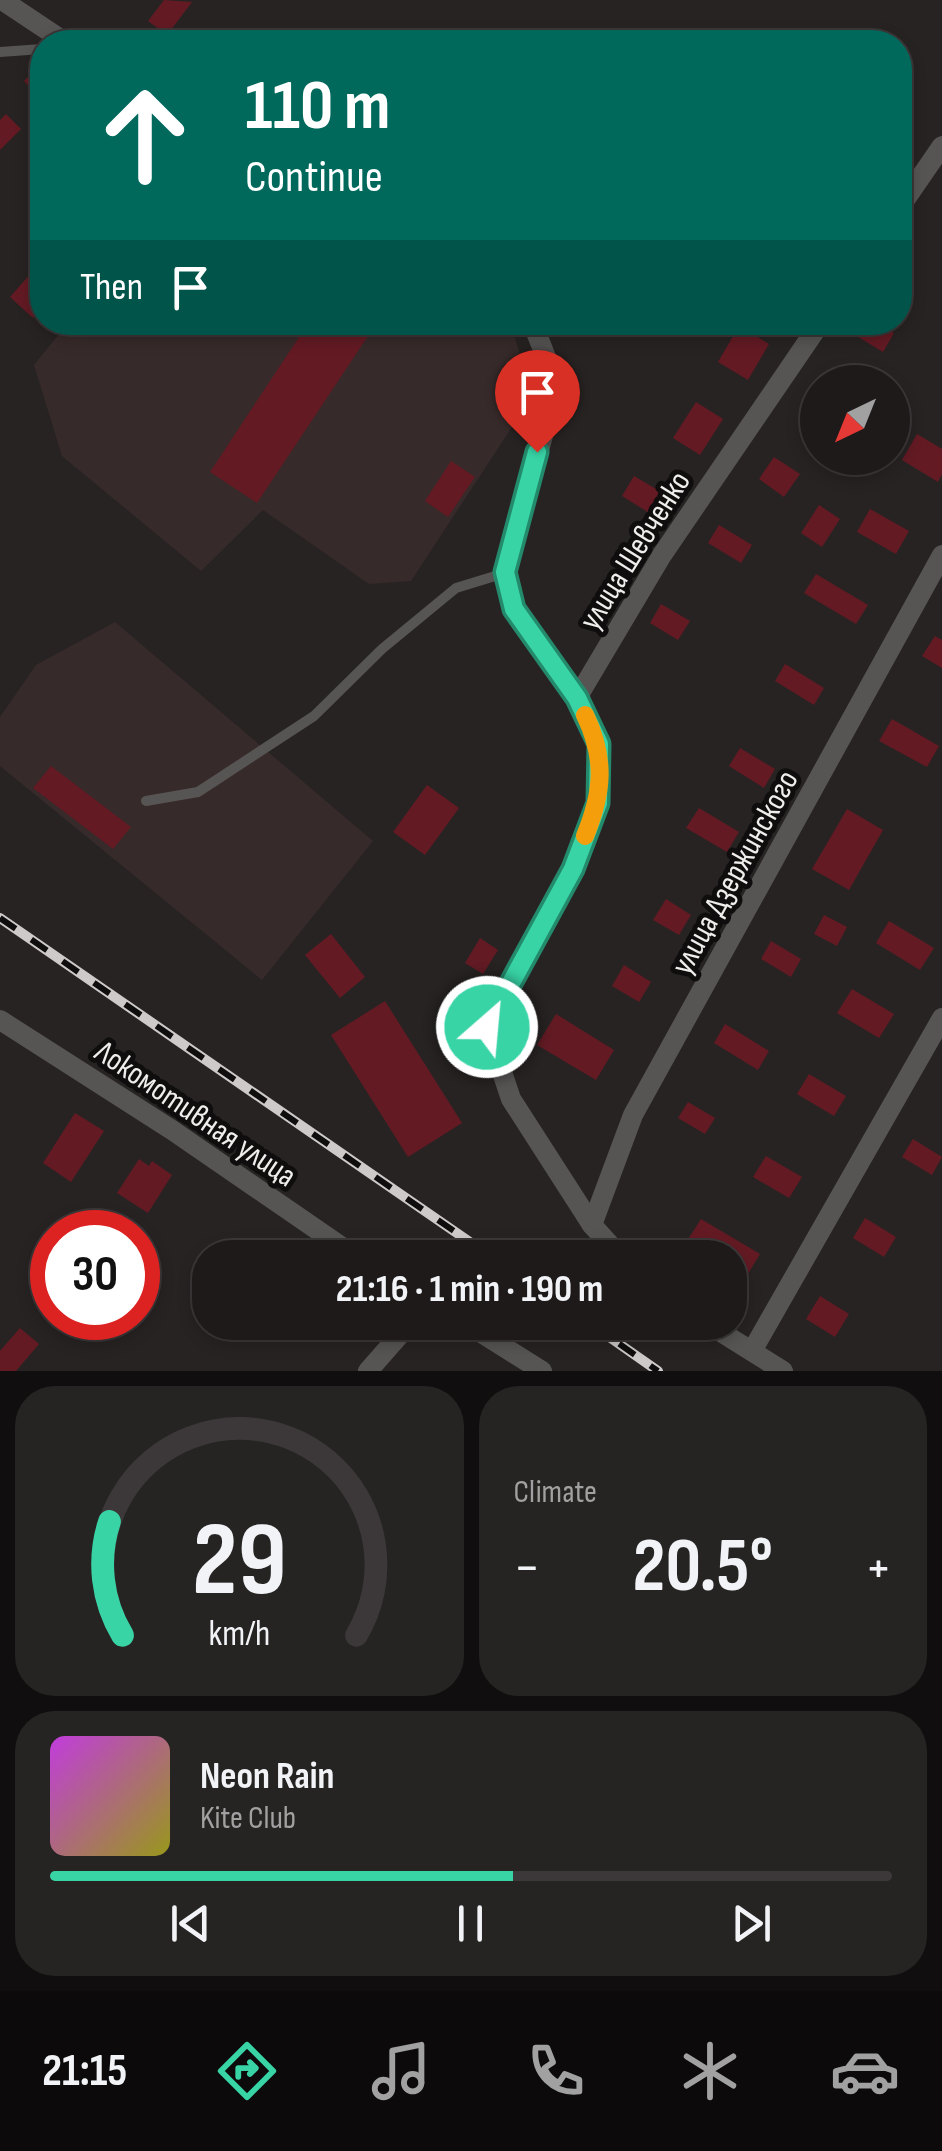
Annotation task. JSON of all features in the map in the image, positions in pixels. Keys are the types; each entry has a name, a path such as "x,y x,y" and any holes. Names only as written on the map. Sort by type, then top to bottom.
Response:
{"street":[{"path":"2,0 47,30"},
{"path":"912,190 942,146"},
{"path":"537,335 557,385 505,572 514,609 577,698 599,744 598,803 573,869 487,1027 511,1099 592,1226 605,1240"},
{"name":"улица Шевченко","path":"577,698 662,554 812,335"},
{"name":"улица Дзержинского","path":"592,1226 632,1115 942,555"},
{"path":"752,1351 942,1018"},
{"name":"Локомотивная улица","path":"0,1020 172,1130 332,1240"},
{"path":"368,1371 395,1340"},
{"path":"493,1340 542,1371"},
{"path":"735,1340 784,1371"}],"lane":[{"path":"0,52 30,50"},
{"path":"146,801 198,792 314,716 382,650 456,588 505,572"}],"shaded area":[{"path":"58,335 514,335 529,383 527,404 411,581 369,584 263,510 201,571 62,456 34,365"},
{"path":"115,622 373,841 262,980 0,766 0,717 36,665"}],"building":[{"path":"164,0 192,2 171,30 160,30 148,21"},
{"path":"6,114 21,129 0,150 0,120"},
{"path":"30,274 30,315 10,297"},
{"path":"300,335 369,335 257,503 210,472"},
{"path":"734,335 754,335 769,344 748,380 718,362"},
{"path":"855,335 893,335 883,352"},
{"path":"696,402 723,419 700,455 673,438"},
{"path":"917,434 942,449 942,474 938,482 910,465 910,446"},
{"path":"774,457 800,474 784,497 759,479"},
{"path":"451,461 475,477 448,517 425,501"},
{"path":"634,476 663,493 651,514 622,496"},
{"path":"819,505 840,519 822,547 801,533"},
{"path":"870,509 909,531 896,554 857,532"},
{"path":"719,525 752,545 741,563 708,543"},
{"path":"816,574 868,605 856,624 804,593"},
{"path":"661,604 690,621 678,640 650,623"},
{"path":"935,636 942,640 942,668 922,656"},
{"path":"785,664 824,688 814,705 775,681"},
{"path":"892,719 939,746 927,767 879,741"},
{"path":"740,748 775,769 764,788 729,766"},
{"path":"51,766 131,827 113,849 33,788"},
{"path":"427,785 459,808 425,855 393,832"},
{"path":"699,808 739,832 727,852 686,828"},
{"path":"847,809 883,830 849,890 812,869"},
{"path":"666,899 691,915 679,935 653,920"},
{"path":"824,915 847,927 837,946 814,934"},
{"path":"889,921 934,948 920,970 876,943"},
{"path":"331,934 365,977 340,998 305,955"},
{"path":"480,938 498,950 483,974 465,963"},
{"path":"771,941 801,959 791,977 761,959"},
{"path":"624,965 651,982 639,1002 612,986"},
{"path":"852,989 894,1014 879,1038 837,1013"},
{"path":"385,1001 462,1123 408,1157 331,1035"},
{"path":"556,1014 614,1050 596,1080 537,1045"},
{"path":"725,1024 769,1051 758,1070 714,1043"},
{"path":"809,1074 846,1096 834,1116 797,1094"},
{"path":"688,1102 715,1118 705,1134 678,1118"},
{"path":"75,1113 104,1131 71,1182 43,1163"},
{"path":"913,1139 942,1157 932,1175 902,1157"},
{"path":"766,1156 802,1177 789,1198 753,1177"},
{"path":"139,1159 149,1166 152,1161 172,1175 150,1210 143,1210 117,1193"},
{"path":"865,1218 896,1237 884,1257 853,1238"},
{"path":"701,1219 736,1240 688,1240"},
{"path":"747,1246 760,1254 747,1275"},
{"path":"820,1296 849,1314 835,1337 806,1319"},
{"path":"20,1328 39,1344 16,1371 0,1371 0,1351"}],"railway":[{"path":"0,918 467,1240"},
{"path":"614,1340 658,1371"}],"slow traffic":[{"path":"585,715 599,744 598,803 585,836"}],"route":[{"path":"487,1027 573,869 598,803 599,744 550,655 514,609 505,572 537,452"}]}
